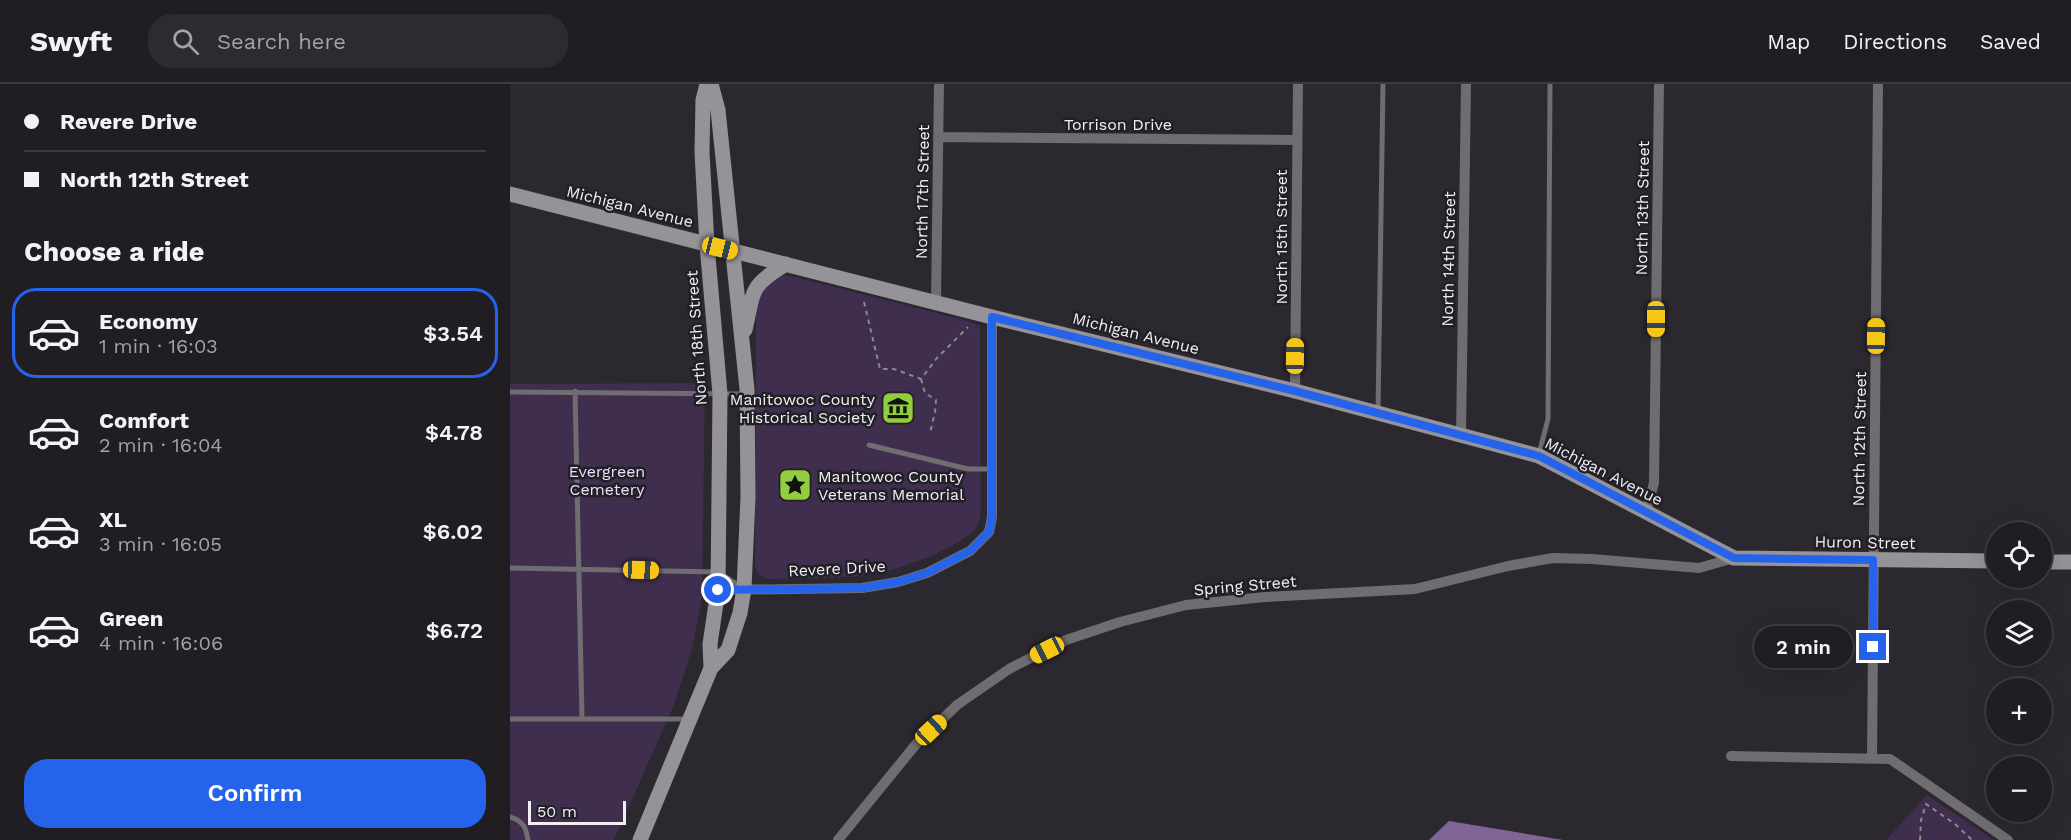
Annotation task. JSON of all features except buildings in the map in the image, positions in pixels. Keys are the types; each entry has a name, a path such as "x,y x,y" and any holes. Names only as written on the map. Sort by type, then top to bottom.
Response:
{"street":[{"name":"North 18th Street","path":"709,84 703,100 702,152 707,245 719,363 718,590"},
{"name":"North 18th Street","path":"709,84 718,110 747,394 748,496 744,589"},
{"name":"North 17th Street","path":"936,301 939,84"},
{"name":"North 15th Street","path":"1295,391 1298,84"},
{"name":"North 14th Street","path":"1461,435 1466,84"},
{"name":"North 13th Street","path":"1646,512 1654,483 1659,84"},
{"name":"North 12th Street","path":"1872,758 1878,84"},
{"name":"Torrison Drive","path":"938,137 1297,140"},
{"name":"Michigan Avenue","path":"510,194 992,317 1295,391 1539,456 1734,558"},
{"path":"742,344 756,288 762,279 786,264"},
{"name":"Revere Drive","path":"718,590 880,586 927,573 970,551 989,532 992,517 992,317"},
{"name":"Spring Street","path":"838,840 917,743 957,705 1009,669 1066,640 1120,622 1186,605 1265,597 1415,589 1508,566 1553,558 1699,568 1734,558"},
{"name":"Huron Street","path":"1734,558 1986,561"},
{"path":"2052,562 2071,562"},
{"path":"639,840 711,668 728,650 740,613 744,589"},
{"path":"711,668 710,644 718,590"},
{"path":"1731,756 1890,759 2008,840"}],"lane":[{"path":"1378,413 1383,84"},
{"path":"1539,456 1548,419 1550,84"},
{"path":"575,391 582,719"},
{"path":"510,392 747,394"},
{"path":"869,445 969,469 992,469"},
{"path":"510,568 718,572 744,589"},
{"path":"510,719 690,719"},
{"path":"510,817 520,821 526,829 528,840"}],"path":[{"path":"864,302 880,369 894,369 921,379"},
{"path":"921,379 937,358 968,327"},
{"path":"921,379 925,393 936,400 930,433"},
{"path":"1920,840 1926,804 1955,824 1972,840"}],"green space":[{"path":"779,276 790,276 980,326 981,511 976,528 967,536 941,552 924,559 892,570 866,575 769,579 758,573 755,565 756,307 760,291"},
{"name":"Evergreen Cemetery","path":"705,383 702,598 693,645 674,705 614,840 510,840 510,384"},
{"path":"1927,795 1994,840 1886,840"}],"shaded area":[{"path":"1449,821 1563,840 1429,840"}],"place":[{"name":"Manitowoc County Historical Society","path":"898,408"},
{"name":"Manitowoc County Veterans Memorial","path":"795,485"}],"route":[{"path":"718,590 880,586 927,573 970,551 989,532 992,517 992,317 1295,391 1539,456 1734,558 1873,560 1873,647"}]}
